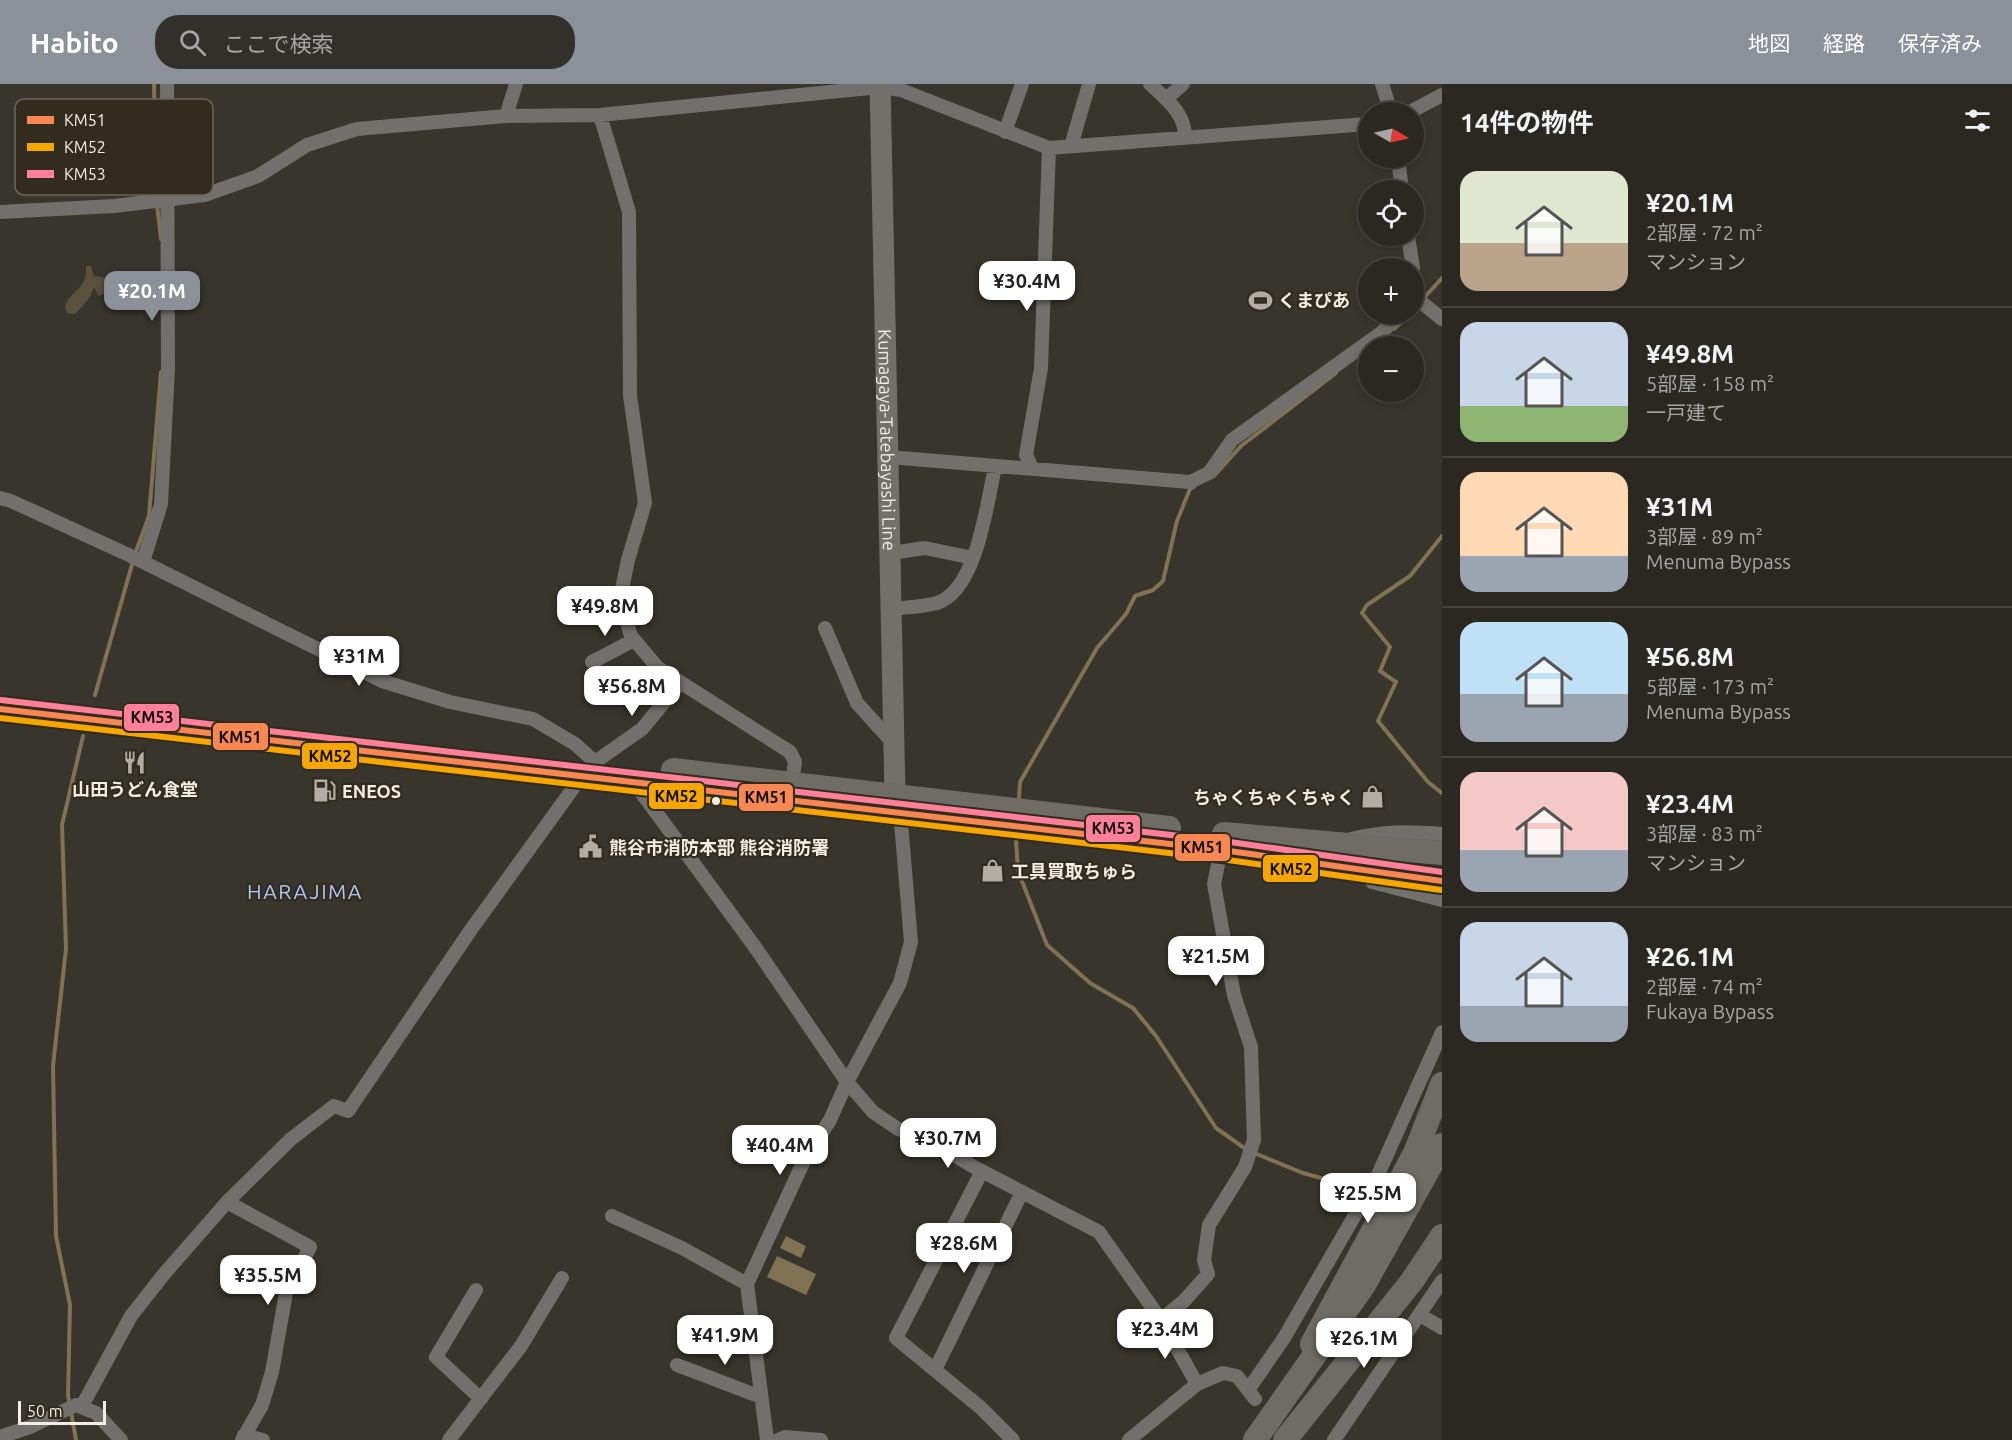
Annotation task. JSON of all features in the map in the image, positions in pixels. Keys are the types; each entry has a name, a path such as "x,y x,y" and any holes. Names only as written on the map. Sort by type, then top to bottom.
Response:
{"highway":[{"path":"0,694 593,772 632,781 898,805 1223,842 1331,844 1442,853"},
{"path":"0,710 593,772 792,783 898,805"},
{"path":"1223,842 1293,860 1442,881"},
{"path":"1254,1440 1307,1353 1415,1153 1442,1084"},
{"path":"1254,1440 1364,1285 1442,1145"},
{"path":"1272,1440 1376,1291 1442,1175"},
{"path":"1285,1440 1412,1281 1442,1236"}],"main road":[{"name":"Kumagaya-Tatebayashi Line","path":"880,86 894,744 898,805"}],"street":[{"path":"167,84 167,99"},
{"path":"506,117 516,84"},
{"path":"1005,132 1022,84"},
{"path":"1071,146 1089,84"},
{"path":"1150,84 1166,99 1185,123 1185,137"},
{"path":"1166,99 1183,84"},
{"path":"1382,84 1388,102"},
{"path":"213,192 258,176 307,145 357,129 506,117 600,115 880,86 901,90 1049,148 1358,125"},
{"path":"1424,105 1442,95"},
{"path":"600,115 629,212 630,395 645,503 620,599 634,640 658,668 790,753 795,762 792,783"},
{"path":"1032,468 1026,455 1041,368 1049,148"},
{"path":"137,559 161,504 168,369 166,195"},
{"path":"0,213 149,203 206,195"},
{"path":"1424,306 1442,319"},
{"path":"889,457 1190,482 1209,473 1232,440 1381,333 1390,324"},
{"path":"892,609 939,602 954,591 973,558 995,467"},
{"path":"0,498 137,559 382,681 450,702 533,719 575,744 593,772"},
{"path":"891,553 925,548 973,558"},
{"path":"825,628 857,703 894,744"},
{"path":"592,662 634,640"},
{"path":"0,1437 79,1406 131,1316 164,1274 227,1202 291,1139 334,1106 348,1111 471,931 593,772 642,729 680,683"},
{"path":"632,781 755,947 847,1082 873,1112 898,1129 929,1140 982,1171 1099,1232 1161,1320 1197,1384"},
{"path":"767,1440 747,1284 790,1191 830,1120 847,1082 900,983 911,942 898,805"},
{"path":"1331,844 1377,832 1399,830 1442,834"},
{"path":"1161,1320 1184,1301 1208,1274 1204,1260 1209,1225 1245,1167 1251,1150 1251,1047 1234,995 1214,884 1223,842"},
{"path":"1293,860 1292,869 1380,883 1442,900"},
{"path":"1129,1440 1197,1384 1223,1373 1237,1376 1251,1395 1377,1177 1442,1032"},
{"path":"982,1171 896,1338 981,1408 1013,1440"},
{"path":"935,1370 1022,1192"},
{"path":"227,1202 310,1247 286,1293 272,1372 262,1405 243,1437 264,1440"},
{"path":"612,1216 682,1248 747,1284"},
{"path":"449,1440 522,1346 562,1278"},
{"path":"1334,1440 1442,1281"},
{"path":"476,1290 436,1357 481,1399"},
{"path":"1420,1315 1442,1328"},
{"path":"677,1365 761,1397"},
{"path":"79,1406 96,1413 121,1440"},
{"path":"778,1440 785,1437 821,1440"}],"shaded area":[{"path":"86,266 91,266 94,276 118,279 119,284 99,296 94,287 89,298 75,314 67,313 65,306 82,285"},
{"path":"786,1236 806,1246 801,1258 780,1248"},
{"path":"777,1256 816,1274 806,1295 767,1277"}],"waterway":[{"path":"154,84 154,99"},
{"path":"157,205 161,239"},
{"path":"1424,298 1442,278"},
{"path":"1394,329 1399,324"},
{"path":"135,554 149,516 161,372"},
{"path":"1214,476 1241,446 1336,373"},
{"path":"1019,798 1020,782 1097,648 1126,614 1135,596 1153,590 1163,581 1177,521 1190,489 1194,487"},
{"path":"1442,536 1410,576 1367,605 1362,613 1390,647 1380,671 1396,682 1378,721 1428,782 1442,793"},
{"path":"95,695 133,561"},
{"path":"76,1440 68,1395 70,1305 56,1236 53,1066 66,949 62,825 83,736"},
{"path":"1016,840 1018,871 1047,945 1090,983 1133,1008 1156,1036 1216,1128 1247,1150"},
{"path":"1254,1153 1303,1173 1360,1189"}],"transit line":[{"name":"KM53","path":"1,700 1223,841 1442,872"},
{"name":"KM51","path":"0,709 1222,850 1442,881"},
{"name":"KM52","path":"0,718 1221,859 1441,890"}],"place":[{"name":"くまぴあ","path":"1260,300"},
{"name":"山田うどん食堂","path":"135,763"},
{"name":"ENEOS","path":"324,791"},
{"name":"ちゃくちゃくちゃく","path":"1373,797"},
{"name":"熊谷市消防本部 熊谷消防署","path":"591,847"},
{"name":"工具買取ちゅら","path":"993,871"}],"district":[{"name":"HARAJIMA","path":"305,891"}]}
